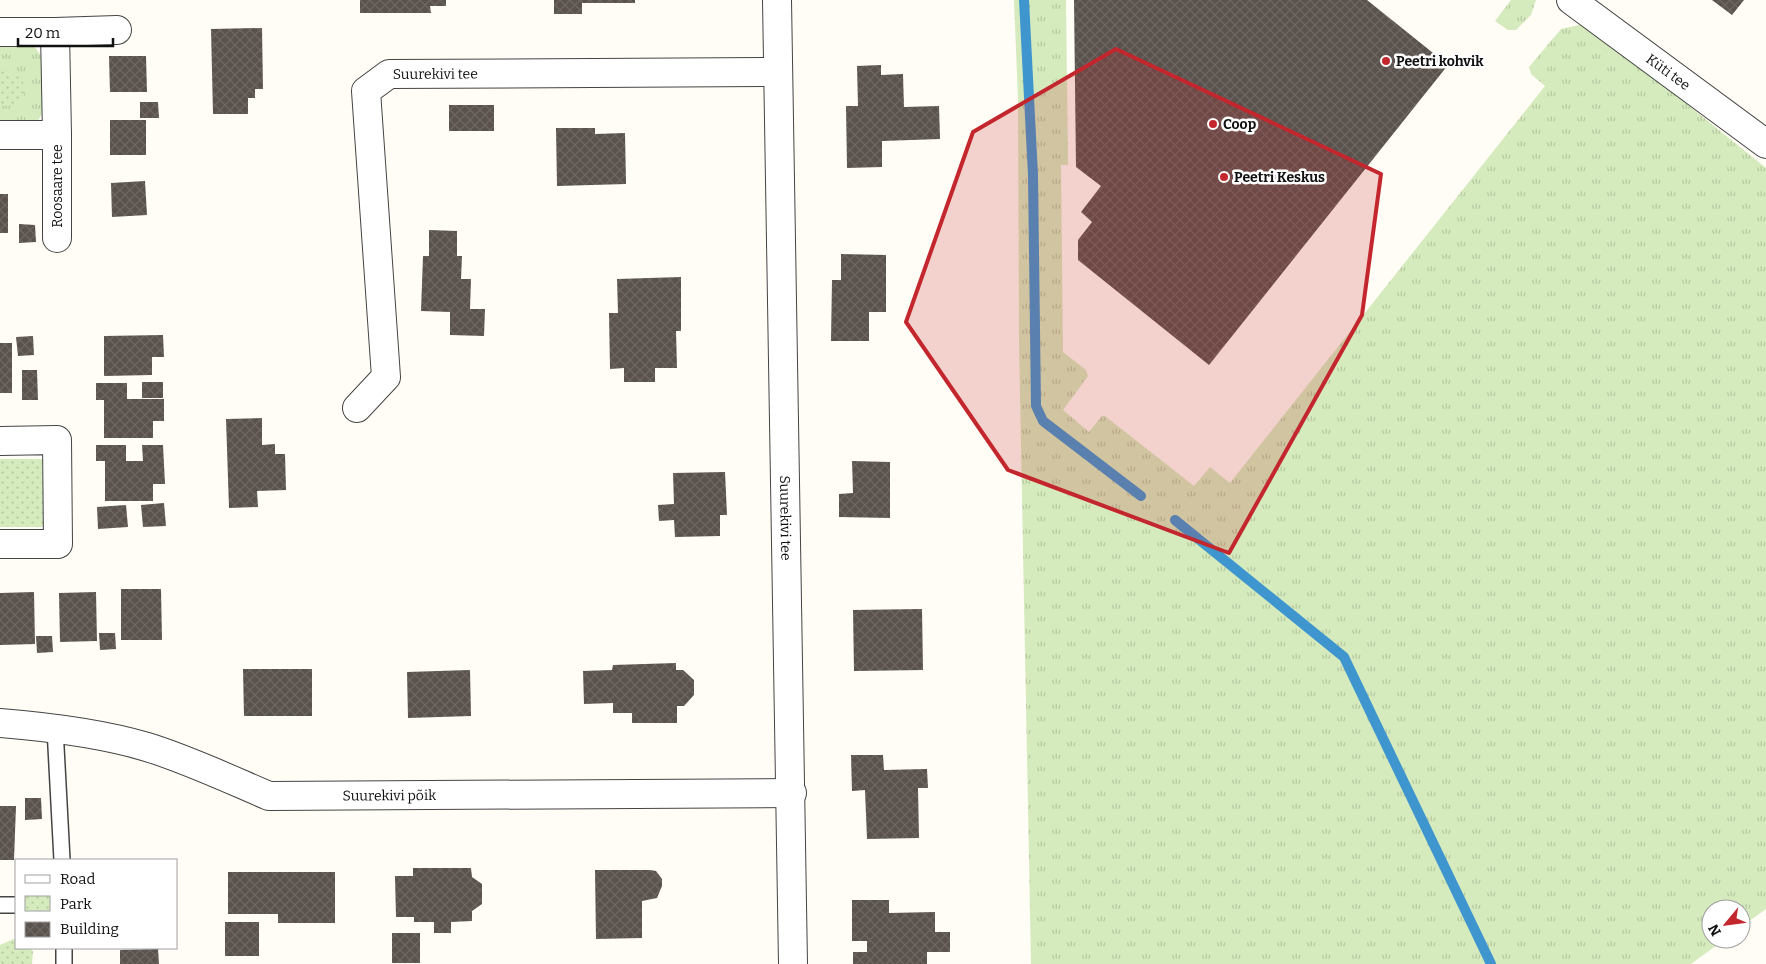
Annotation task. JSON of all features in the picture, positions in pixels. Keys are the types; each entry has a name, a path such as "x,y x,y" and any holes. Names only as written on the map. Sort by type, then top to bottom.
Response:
{"street":[{"name":"Suurekivi tee","path":"777,0 792,793 793,964"},
{"name":"Küti tee","path":"1574,1 1766,144"},
{"path":"0,32 117,30"},
{"name":"Roosaare tee","path":"55,32 57,238"},
{"name":"Suurekivi tee","path":"357,408 386,377 366,91 389,74 778,72"},
{"name":"Roosaare tee","path":"0,135 57,135"},
{"path":"0,441 57,440 58,544 0,544"},
{"name":"Suurekivi põik","path":"0,724 55,728 146,747 193,763 269,796 792,793"}],"lane":[{"path":"55,728 62,859"},
{"path":"0,906 15,905"},
{"path":"64,949 64,964"}],"highlighted area":[{"path":"1116,49 1381,174 1362,315 1229,553 1008,470 906,322 973,132"}],"green space":[{"path":"1014,0 1066,0 1068,165 1061,165 1063,352 1086,370 1088,376 1063,410 1089,432 1102,416 1105,416 1194,486 1210,467 1230,483 1545,86 1531,74 1529,67 1561,29 1583,24 1605,38 1766,168 1766,909 1751,920 1751,899 1701,899 1701,949 1711,949 1691,964 1031,964 1019,341 1018,99"},
{"path":"1511,0 1536,0 1531,15 1516,30 1508,30 1495,21"},
{"path":"0,43 27,43 34,46 42,57 44,111 35,125 0,128"},
{"path":"0,68 5,74 17,76 24,84 24,94 19,105 0,106"},
{"path":"0,459 42,459 44,527 0,527"},
{"path":"15,938 15,949 30,949 33,951 32,964 0,964 0,945"}],"building":[{"path":"360,0 446,0 446,6 430,6 431,13 360,13"},
{"path":"554,0 635,0 635,3 582,3 582,14 554,14"},
{"name":"Peetri Keskus","path":"1074,0 1367,0 1448,65 1209,365 1078,260 1078,240 1092,222 1081,212 1101,186 1076,167"},
{"path":"1712,0 1744,0 1732,15"},
{"path":"262,28 263,89 255,89 255,98 248,98 248,114 213,114 211,29"},
{"path":"109,56 146,56 147,92 110,92"},
{"path":"881,65 881,75 903,74 904,107 939,106 940,139 882,141 882,167 847,168 846,106 858,106 857,66"},
{"path":"140,102 158,102 159,118 140,118"},
{"path":"449,105 494,105 494,131 449,131"},
{"path":"110,120 146,120 146,155 110,155"},
{"path":"556,128 595,128 595,134 625,133 626,184 557,186"},
{"path":"145,181 147,215 112,217 111,183"},
{"path":"0,194 8,194 8,233 0,233"},
{"path":"19,224 35,225 36,242 19,243"},
{"path":"429,230 457,231 457,256 462,256 461,279 471,279 470,309 485,309 484,336 450,335 450,312 421,311 423,256 429,256"},
{"path":"841,254 886,255 886,312 869,312 869,341 831,341 832,280 841,280"},
{"path":"681,277 681,331 676,331 677,368 655,368 655,382 624,382 624,368 610,369 609,313 618,313 617,279"},
{"path":"163,335 164,357 152,357 152,375 104,376 104,336"},
{"path":"33,336 34,355 18,356 16,337"},
{"path":"0,343 12,343 12,393 0,393"},
{"path":"22,370 37,370 38,400 22,400"},
{"path":"142,382 163,382 163,398 142,398"},
{"path":"96,383 127,383 127,399 164,399 164,421 153,421 153,438 104,438 104,400 96,400"},
{"path":"262,418 262,445 275,444 275,454 285,454 286,490 257,491 258,507 229,508 226,419"},
{"path":"96,445 126,445 126,461 143,461 142,445 163,445 165,484 153,484 153,501 105,501 105,461 96,461"},
{"path":"852,461 890,462 890,518 839,517 839,494 853,493"},
{"path":"725,472 727,515 720,515 720,536 675,537 674,520 659,521 658,505 674,504 673,473"},
{"path":"164,503 166,526 143,527 141,505"},
{"path":"126,505 128,527 98,529 97,507"},
{"path":"121,589 161,589 162,640 121,640"},
{"path":"34,592 35,644 0,645 0,593"},
{"path":"96,592 97,641 60,642 59,593"},
{"path":"922,609 923,670 854,671 853,610"},
{"path":"99,633 115,633 116,649 100,650"},
{"path":"36,636 52,636 53,652 37,653"},
{"path":"676,663 676,670 683,670 694,680 694,695 684,706 677,706 677,723 632,723 632,713 613,713 613,703 584,704 583,671 612,670 613,665"},
{"path":"243,669 312,669 312,716 244,716"},
{"path":"470,670 471,716 408,718 407,672"},
{"path":"851,755 883,755 884,770 927,769 928,788 918,788 919,838 867,839 865,790 852,791"},
{"path":"25,798 41,798 42,819 25,820"},
{"path":"0,806 16,806 14,860 0,860"},
{"path":"413,868 471,868 472,877 482,884 482,904 472,911 472,921 451,922 451,933 434,933 434,922 414,922 414,917 396,917 395,876 413,876"},
{"path":"595,870 650,870 656,871 662,879 662,886 657,898 642,901 642,938 596,939"},
{"path":"228,872 335,872 335,923 278,923 278,914 228,914"},
{"path":"852,900 889,900 889,913 935,912 935,932 950,932 950,952 927,952 927,964 853,964 853,952 867,952 867,941 852,941"},
{"path":"225,922 259,922 259,956 225,956"},
{"path":"392,933 420,933 420,963 392,963"},
{"path":"158,949 159,964 120,964 120,950"}],"waterway":[{"path":"1024,0 1033,175 1036,406 1043,421 1141,496"},
{"path":"1175,520 1344,657 1491,964"}],"place":[{"name":"Peetri kohvik","path":"1386,61"},
{"name":"Coop","path":"1213,124"},
{"name":"Peetri Keskus","path":"1224,177"}]}
